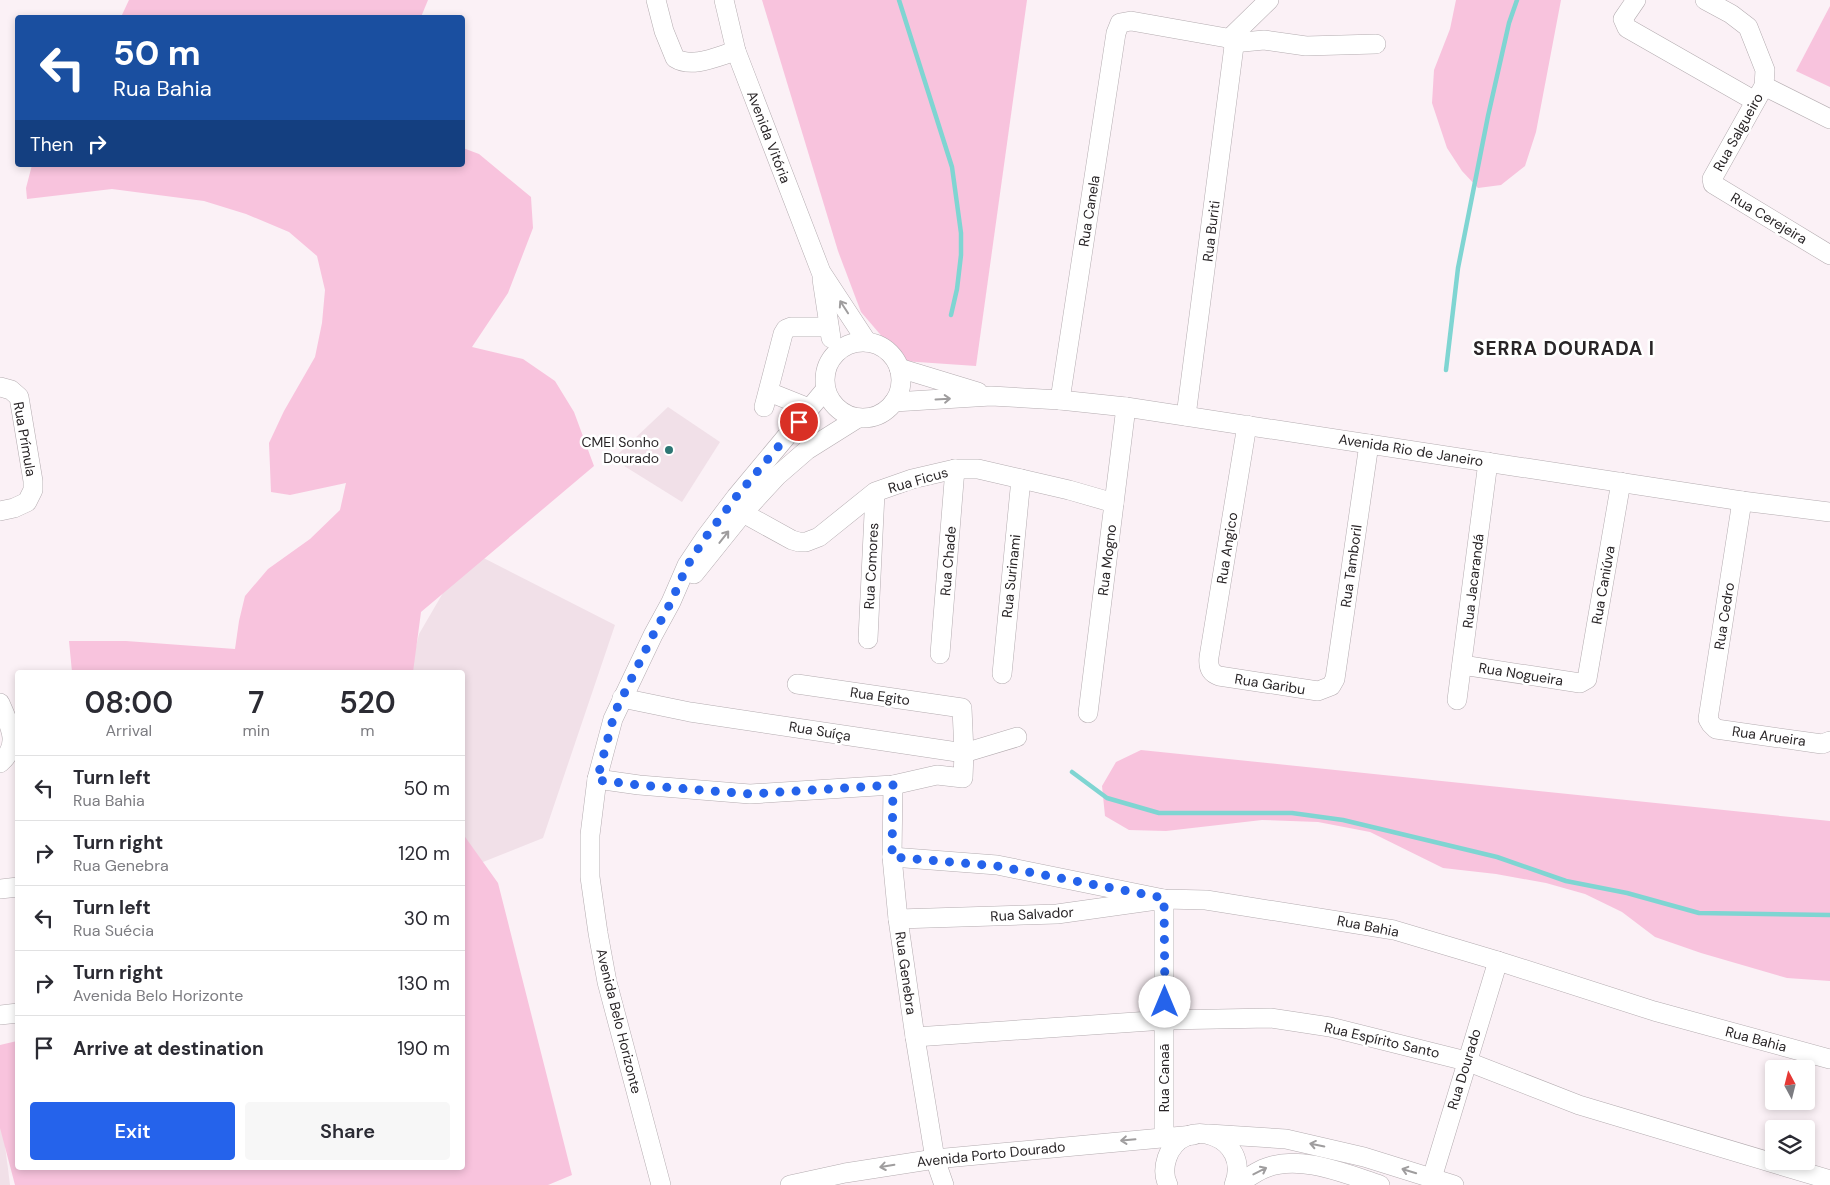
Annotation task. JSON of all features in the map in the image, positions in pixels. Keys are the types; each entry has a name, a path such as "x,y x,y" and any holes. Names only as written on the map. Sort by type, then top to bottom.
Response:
{"street":[{"path":"656,0 664,31 675,58 685,63 696,62 736,51"},
{"name":"Avenida Vitória","path":"724,0 736,51 821,272 867,342"},
{"path":"1232,43 1269,0"},
{"path":"1636,0 1623,19 1627,28 1759,94 1830,119"},
{"path":"1705,0 1735,7 1748,27 1765,70 1759,94"},
{"name":"Rua Canela","path":"1060,400 1116,33 1120,23 1131,21 1232,43"},
{"path":"1232,43 1264,40 1306,46 1376,44"},
{"name":"Rua Buriti","path":"1186,416 1232,43"},
{"name":"Rua Salgueiro","path":"1712,179 1759,94"},
{"name":"Rua Cerejeira","path":"1712,179 1713,184 1830,255"},
{"name":"Avenida Vitória","path":"821,272 834,354"},
{"path":"809,408 767,399 783,334 786,329 791,327 829,328"},
{"path":"867,342 886,350 894,358 899,368 901,385 894,402 887,410 868,418 858,418 847,415 837,409 830,401 824,381 825,371 834,354 849,345 867,342"},
{"name":"Avenida Rio de Janeiro","path":"899,368 991,396"},
{"name":"Rua Prímula","path":"0,387 16,393 20,401 33,481 32,490 27,502 14,508 0,511"},
{"name":"Avenida Belo Horizonte","path":"661,1185 607,982 598,933 590,876 590,836 597,780 613,719 687,566 705,538 809,408 826,390"},
{"name":"Avenida Rio de Janeiro","path":"894,402 991,396 1060,400 1126,407 1742,501 1830,512"},
{"name":"Rua Mogno","path":"1088,714 1126,407"},
{"name":"Avenida Belo Horizonte","path":"671,602 743,513 777,476 807,450 858,418"},
{"name":"Rua Angico","path":"1211,670 1208,662 1247,425"},
{"name":"Rua Tamboril","path":"1331,686 1336,672 1369,444"},
{"name":"Rua Jacarandá","path":"1457,700 1488,462"},
{"name":"Rua Ficus","path":"743,513 792,540 806,542 820,537 875,493 912,479 956,469 978,469 1114,503"},
{"name":"Rua Chade","path":"940,654 956,469"},
{"name":"Rua Surinami","path":"1002,674 1021,479"},
{"name":"Rua Caniúva","path":"1580,683 1588,679 1621,482"},
{"name":"Rua Comores","path":"868,638 875,493"},
{"name":"Rua Cedro","path":"1716,729 1708,719 1742,501"},
{"name":"Rua Nogueira","path":"1462,665 1580,683"},
{"name":"Rua Garibu","path":"1211,670 1219,676 1318,691 1331,686"},
{"name":"Rua Egito","path":"797,684 962,708 964,753"},
{"name":"Rua Suíça","path":"622,698 690,712 964,753 1017,737"},
{"path":"0,703 12,734 12,747 8,756 0,763"},
{"name":"Rua Arueira","path":"1716,729 1826,742"},
{"path":"597,780 750,794 893,785 936,775 963,778 964,753"},
{"name":"Rua Genebra","path":"893,785 892,857 898,920 935,1159 944,1185"},
{"name":"Rua Bahia","path":"892,857 997,866 1164,898 1206,900 1394,930 1654,1011 1830,1059"},
{"path":"0,890 15,888"},
{"name":"Rua Salvador","path":"898,920 1057,914 1164,898"},
{"name":"Rua Canaã","path":"1164,898 1164,1137"},
{"name":"Rua Dourado","path":"1432,1178 1466,1061 1498,961"},
{"path":"0,1015 15,1013"},
{"name":"Rua Espírito Santo","path":"915,1037 1165,1020 1278,1020 1330,1027 1466,1061 1579,1105 1830,1180"},
{"path":"1168,1185 1165,1172 1169,1154 1174,1146 1181,1140 1201,1135 1218,1138 1232,1150 1238,1168 1235,1185"},
{"name":"Avenida Porto Dourado","path":"793,1184 845,1173 935,1159 1201,1135 1286,1139 1364,1157 1454,1185"},
{"path":"1235,1185 1263,1168 1286,1164 1320,1166 1380,1185"}],"shaded area":[{"path":"129,0 428,0 422,15 122,15"},
{"path":"762,0 1027,0 976,366 903,361 861,312 838,251"},
{"path":"1456,0 1561,0 1536,132 1525,166 1501,185 1478,188 1462,171 1447,148 1432,103 1434,70 1450,29"},
{"path":"1830,6 1830,87 1796,71"},
{"path":"465,149 479,154 531,197 533,228 508,293 472,347 523,359 555,381 574,412 594,466 421,612 413,670 72,670 69,641 126,641 235,649 245,596 268,569 310,539 340,510 346,483 290,495 271,492 269,443 284,411 315,357 322,323 325,290 317,256 289,232 246,214 204,201 112,189 27,199 26,188 31,167 465,167"},
{"name":"CMEI Sonho Dourado","path":"668,407 720,442 682,502 613,459"},
{"path":"468,550 615,625 543,838 473,866 465,851 465,670 410,670 419,634"},
{"path":"1141,750 1830,821 1830,981 1787,978 1701,953 1655,937 1622,912 1585,894 1546,883 1496,874 1443,868 1370,832 1318,822 1262,820 1166,831 1129,830 1105,816 1102,786 1116,762"},
{"path":"465,837 498,883 572,1175 548,1185 15,1185 0,1128 0,1045 15,1041 15,1170 465,1170"},
{"path":"0,1106 10,1185 0,1185"}],"waterway":[{"path":"899,0 952,167 961,233 961,255 957,289 951,315"},
{"path":"1446,370 1458,268 1488,116 1509,23 1517,0"},
{"path":"1072,772 1107,798 1159,813 1292,813 1343,820 1497,857 1566,881 1627,893 1699,913 1830,915"}],"place":[{"name":"CMEI Sonho Dourado","path":"669,450"}],"district":[{"name":"SERRA DOURADA I","path":"1564,348"}],"route":[{"path":"799,422 736,497 705,538 687,566 671,602 617,708 597,780 750,794 775,794 893,785 892,857 997,866 1164,898 1165,1002"}]}
